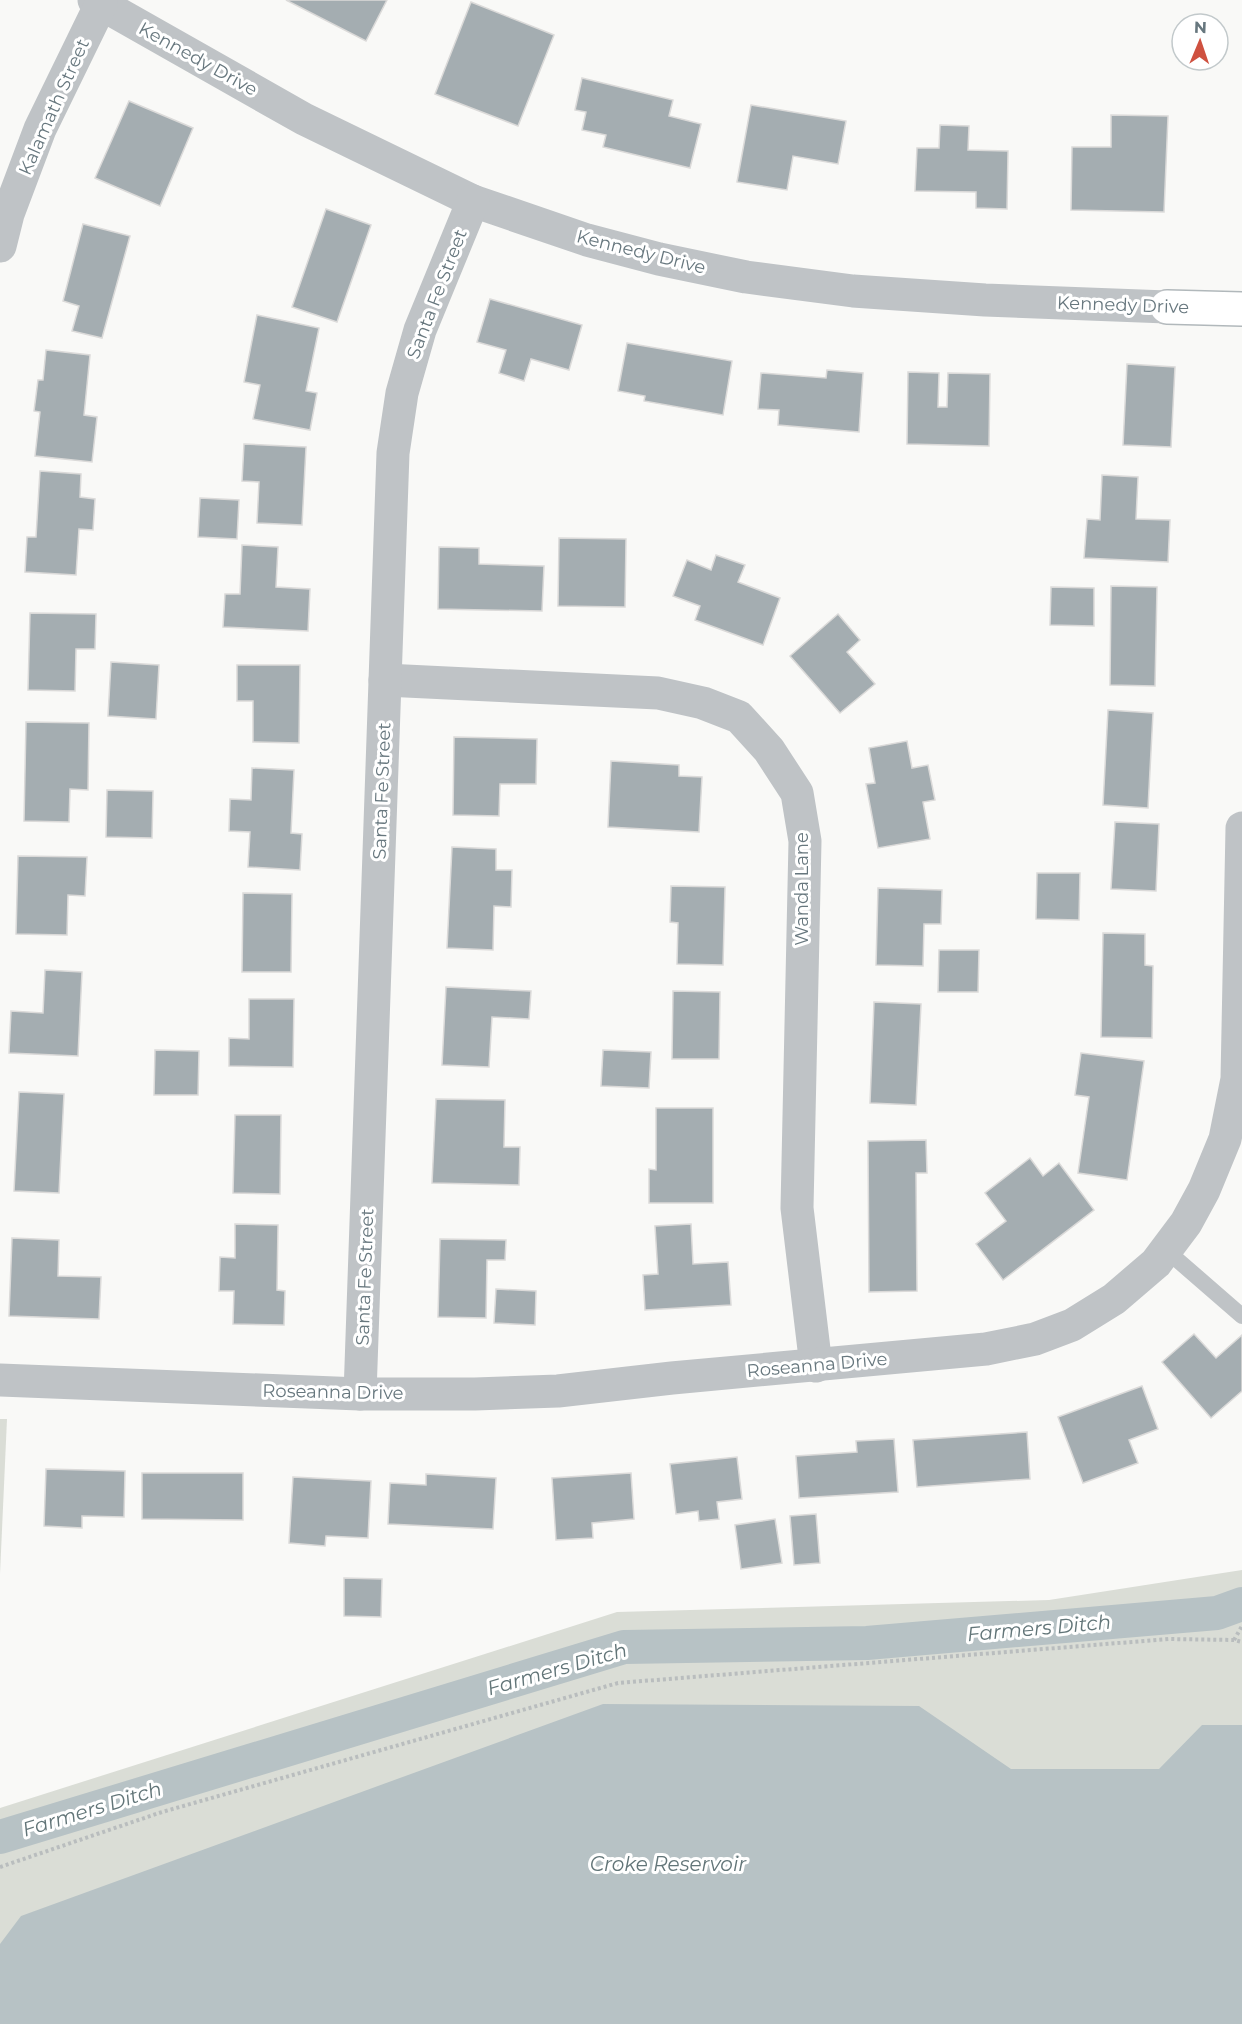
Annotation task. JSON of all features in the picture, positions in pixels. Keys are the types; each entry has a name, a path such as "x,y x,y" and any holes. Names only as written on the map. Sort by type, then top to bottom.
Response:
{"street":[{"name":"Kennedy Drive","path":"98,2 304,119 473,201 587,240 659,259 746,277 853,291 974,300 1242,309"},
{"name":"Kalamath Street","path":"0,246 8,214 40,129 98,2"},
{"name":"Santa Fe Street","path":"360,1394 393,453 402,393 420,330 473,201"},
{"name":"Wanda Lane","path":"385,680 658,693 703,703 739,717 770,750 797,793 805,841 797,1208 816,1366"},
{"name":"Roseanna Drive","path":"0,1380 360,1394 558,1391 672,1378 986,1349 1035,1339 1072,1325 1114,1299 1156,1263 1186,1223 1204,1190 1225,1139 1237,1079 1242,828"}],"lane":[{"path":"1166,1250 1242,1316"}],"path":[{"path":"1234,1640 1242,1626"},
{"path":"0,1867 162,1812 618,1683 1169,1639 1242,1642"}],"shaded area":[{"path":"0,1419 7,1419 0,1574"},
{"name":"Croke Reservoir","path":"1242,1570 1242,2024 0,2024 0,1808 617,1612 1049,1600"}],"water":[{"name":"Croke Reservoir","path":"603,1704 919,1706 1011,1769 1159,1769 1202,1725 1242,1725 1242,2024 0,2024 0,1944 21,1916"}],"building":[{"path":"286,0 387,0 366,41"},
{"path":"471,2 554,35 518,126 435,94"},
{"path":"582,78 673,100 669,116 701,124 690,168 603,147 606,135 582,130 586,112 575,110"},
{"path":"129,101 193,128 160,206 95,178"},
{"path":"751,105 846,121 838,164 793,156 787,190 737,182"},
{"path":"1111,115 1168,116 1164,212 1071,210 1072,147 1111,147"},
{"path":"940,125 969,126 968,150 1008,151 1007,209 976,208 976,192 915,191 917,148 939,148"},
{"path":"326,209 371,225 337,322 292,307"},
{"path":"83,224 130,236 102,338 72,331 79,306 63,301"},
{"path":"490,299 582,325 569,370 531,359 524,381 499,373 506,350 477,342"},
{"path":"257,315 319,328 306,391 317,393 310,430 253,419 260,385 244,382"},
{"path":"627,343 732,361 723,415 644,401 645,396 618,391"},
{"path":"46,350 90,355 84,415 97,417 92,462 35,456 40,412 34,411 38,380 43,380"},
{"path":"1127,364 1175,367 1171,447 1123,445"},
{"path":"827,370 863,373 859,432 778,425 779,410 758,409 761,373 826,378"},
{"path":"908,372 939,373 938,407 947,407 948,373 990,374 989,446 907,444"},
{"path":"244,444 306,447 302,525 257,523 259,482 242,481"},
{"path":"40,471 81,474 80,497 95,499 93,530 79,529 76,575 25,572 27,537 36,537"},
{"path":"1102,475 1138,477 1136,519 1170,520 1168,562 1084,558 1087,519 1100,520"},
{"path":"200,498 239,500 237,539 198,537"},
{"path":"559,538 626,539 625,607 558,606"},
{"path":"242,545 278,547 276,587 310,589 308,631 223,627 225,594 240,594"},
{"path":"439,547 479,548 479,564 544,566 542,611 438,609"},
{"path":"716,555 745,565 738,582 780,598 763,645 695,620 700,606 673,596 687,560 711,570"},
{"path":"1111,586 1157,587 1155,686 1110,685"},
{"path":"1051,587 1094,588 1094,626 1050,625"},
{"path":"30,613 96,614 95,649 76,649 75,691 28,690"},
{"path":"838,614 860,640 847,652 875,684 840,713 790,656"},
{"path":"111,662 159,665 156,719 108,716"},
{"path":"237,665 300,665 299,743 253,742 253,701 237,701"},
{"path":"1108,710 1153,713 1148,808 1103,805"},
{"path":"26,722 89,723 88,790 70,789 69,822 24,821"},
{"path":"454,737 537,739 536,784 500,784 499,816 453,815"},
{"path":"907,741 912,768 928,765 935,800 923,802 930,839 878,848 866,784 875,783 869,748"},
{"path":"611,761 679,765 679,776 702,777 699,832 608,827"},
{"path":"252,768 294,770 291,833 302,834 300,870 248,867 250,832 229,831 230,799 251,800"},
{"path":"107,790 153,791 152,838 106,837"},
{"path":"1115,822 1159,824 1156,891 1111,889"},
{"path":"452,847 496,849 496,870 512,870 511,907 494,906 493,950 447,948"},
{"path":"18,856 87,857 85,896 68,895 67,935 16,934"},
{"path":"1037,873 1080,873 1079,920 1036,919"},
{"path":"671,886 725,887 723,965 677,964 678,923 670,922"},
{"path":"878,888 942,890 941,924 924,924 923,966 876,965"},
{"path":"243,893 292,894 291,972 242,972"},
{"path":"1103,933 1145,934 1145,965 1153,966 1152,1038 1101,1037"},
{"path":"939,950 979,950 978,992 938,992"},
{"path":"45,970 82,972 78,1056 9,1053 11,1011 43,1013"},
{"path":"446,987 531,991 529,1019 492,1017 489,1067 442,1065"},
{"path":"673,991 720,992 719,1059 672,1059"},
{"path":"249,999 294,999 293,1067 229,1066 229,1038 249,1039"},
{"path":"874,1002 921,1004 916,1105 870,1103"},
{"path":"155,1050 199,1051 198,1095 154,1095"},
{"path":"603,1050 651,1052 649,1088 601,1086"},
{"path":"1081,1053 1144,1061 1127,1180 1078,1173 1089,1097 1075,1095"},
{"path":"19,1092 64,1094 59,1193 14,1191"},
{"path":"436,1099 505,1100 504,1147 520,1147 519,1185 432,1183"},
{"path":"656,1108 713,1108 713,1203 649,1203 649,1169 656,1170"},
{"path":"235,1115 281,1115 280,1194 233,1193"},
{"path":"926,1140 927,1173 916,1173 917,1291 869,1292 868,1141"},
{"path":"1030,1158 1043,1176 1059,1163 1094,1210 1003,1280 976,1244 1006,1221 985,1193"},
{"path":"235,1224 278,1225 277,1290 285,1291 284,1325 233,1324 234,1291 219,1291 220,1257 235,1258"},
{"path":"691,1224 693,1264 728,1262 731,1305 645,1310 643,1275 658,1274 655,1226"},
{"path":"12,1238 59,1240 58,1276 101,1277 99,1319 9,1316"},
{"path":"440,1239 506,1240 505,1260 487,1260 486,1318 438,1317"},
{"path":"496,1289 536,1291 535,1325 494,1323"},
{"path":"1194,1334 1216,1358 1242,1335 1242,1391 1211,1418 1162,1362"},
{"path":"1142,1386 1158,1429 1129,1440 1138,1463 1083,1483 1058,1417"},
{"path":"1027,1432 1030,1479 917,1487 913,1440"},
{"path":"894,1439 898,1492 799,1498 796,1456 857,1452 856,1441"},
{"path":"737,1457 742,1499 717,1502 719,1519 699,1521 698,1511 676,1514 670,1464"},
{"path":"46,1469 125,1471 124,1517 82,1516 82,1528 44,1526"},
{"path":"142,1473 243,1473 243,1520 142,1519"},
{"path":"631,1473 634,1519 592,1523 593,1538 556,1540 552,1478"},
{"path":"426,1474 496,1478 493,1529 388,1524 390,1483 426,1485"},
{"path":"293,1477 371,1481 368,1538 326,1536 325,1546 289,1543"},
{"path":"816,1514 820,1563 794,1565 790,1516"},
{"path":"775,1519 782,1563 741,1569 735,1525"},
{"path":"344,1578 382,1579 381,1617 344,1616"}],"waterway":[{"name":"Farmers Ditch","path":"0,1837 624,1647 867,1643 1217,1613 1242,1604"}]}
